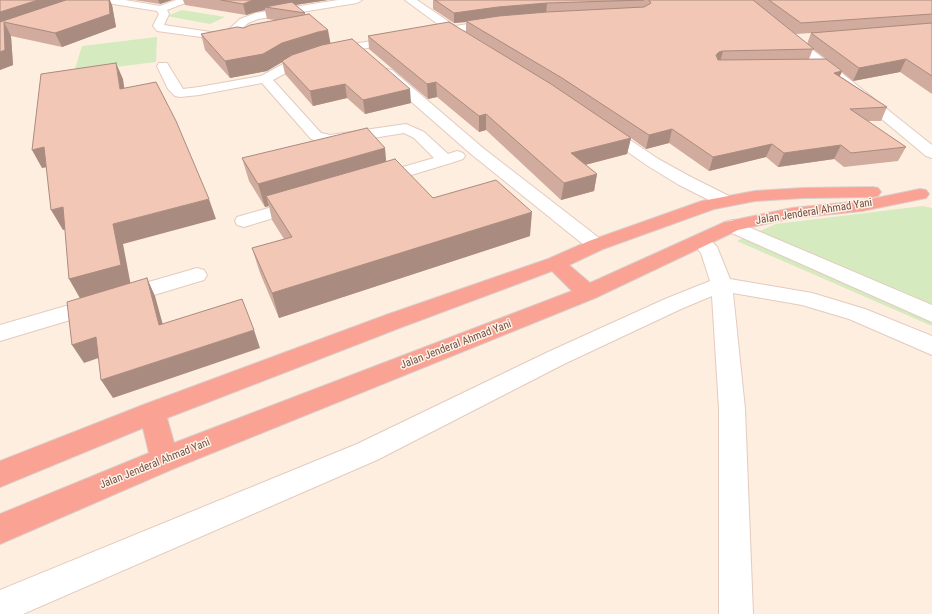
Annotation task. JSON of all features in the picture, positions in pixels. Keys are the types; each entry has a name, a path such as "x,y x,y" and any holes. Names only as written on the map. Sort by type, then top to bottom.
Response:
{"highway":[{"name":"Jalan Jenderal Ahmad Yani","path":"0,474 152,413 386,324 555,263 596,245 708,205 755,196 803,193 856,192 926,194"},
{"name":"Jalan Jenderal Ahmad Yani","path":"0,529 165,459 586,294 732,226 792,213 862,206 926,194"},
{"path":"555,263 586,294"},
{"path":"152,413 165,459"}],"street":[{"path":"107,0 161,9 185,0"},
{"path":"303,0 312,8"},
{"path":"226,38 238,26 249,19 357,0"},
{"path":"410,0 470,41"},
{"path":"744,0 932,153"},
{"path":"161,9 164,14 158,26 161,29 240,39"},
{"path":"163,66 175,89 180,93 199,91 265,79 302,59 336,50 452,29 506,22"},
{"path":"793,40 809,39"},
{"path":"357,47 477,151 596,245"},
{"path":"803,66 825,66"},
{"path":"265,79 316,136 330,140 406,128 419,135 445,160"},
{"path":"596,123 654,163 725,201"},
{"path":"363,185 477,151"},
{"path":"244,221 319,198"},
{"path":"732,226 932,314"},
{"path":"701,241 710,251 722,284 732,409 736,614"},
{"path":"0,332 197,275"},
{"path":"0,607 367,452 556,358 672,304 722,284 804,298 857,314 932,346"}],"green space":[{"path":"182,10 225,17 210,24 167,16"},
{"path":"157,37 156,62 74,72 82,46"},
{"path":"923,206 932,208 932,326 737,241 776,224"}],"building":[{"path":"0,0 38,0 0,12"},
{"path":"66,0 109,0 110,14 55,33 4,22 5,50 0,52 0,22"},
{"path":"221,0 253,0 243,4"},
{"path":"435,0 644,0 547,3 498,7 454,13"},
{"path":"649,0 753,0 814,49 723,51 716,55 718,60 826,59 842,71 834,73 887,107 850,109 906,147 851,153 841,145 784,153 772,144 713,157 672,129 649,135 562,78 466,21 499,16 547,12 644,7 651,3"},
{"path":"769,0 932,0 932,14 801,23"},
{"path":"292,2 305,13 265,7"},
{"path":"309,14 328,30 282,43 263,54 225,61 201,34 237,27 244,28 250,25"},
{"path":"449,22 551,84 631,138 571,153 597,174 564,183 486,114 479,116 436,82 427,84 368,36"},
{"path":"932,23 932,76 906,59 859,68 811,33"},
{"path":"352,39 410,89 363,100 345,84 310,91 282,61 292,55 322,45"},
{"path":"116,63 120,89 156,82 176,121 209,199 113,224 121,265 69,279 63,207 51,210 44,147 32,150 41,74"},
{"path":"367,128 385,148 258,184 242,158"},
{"path":"395,159 433,198 496,180 532,212 272,293 252,248 292,237 266,196"},
{"path":"147,278 159,325 242,299 254,330 101,380 96,337 72,345 67,302"}]}
